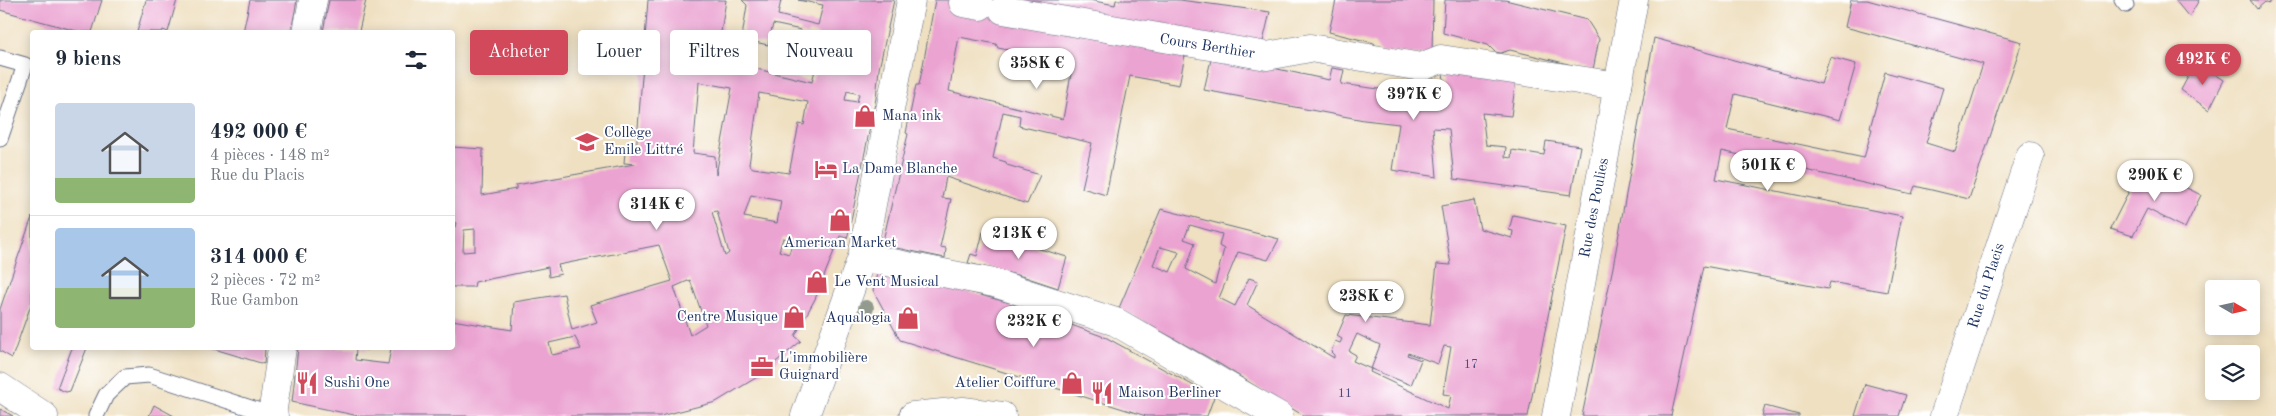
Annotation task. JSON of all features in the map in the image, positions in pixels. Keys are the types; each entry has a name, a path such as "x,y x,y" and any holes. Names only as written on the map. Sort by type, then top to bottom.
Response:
{"street":[{"path":"307,30 313,0"},
{"path":"805,416 862,256 911,0"},
{"name":"Rue des Poulies","path":"1556,416 1634,0"},
{"name":"Cours Berthier","path":"982,7 1267,56 1310,48 1421,67 1441,59 1618,86"},
{"name":"Rue du Placis","path":"1944,416 2030,156"},
{"path":"862,256 994,283 1116,322 1279,416"},
{"path":"273,415 282,350"},
{"path":"0,388 44,416"},
{"path":"913,416 963,411 1002,416"}],"lane":[{"path":"0,58 25,65 0,139"},
{"path":"96,416 106,396 125,377 149,375 273,415"}],"building":[{"path":"0,0 102,0 93,30 73,30 0,10"},
{"path":"146,0 177,0 169,30 138,30"},
{"path":"250,0 297,0 291,30 243,30"},
{"path":"329,0 366,0 359,30 323,30"},
{"path":"648,0 726,0 721,30 670,30 670,75 758,75 758,69 768,72 768,75 782,75 812,82 814,75 871,75 871,30 801,30 773,24 772,30 768,30 768,45 758,43 758,30 743,30 747,5 742,0 781,0 778,15 818,25 823,5 798,0 894,0 847,238 840,236 815,299 795,336 801,341 759,376 716,402 660,416 359,416 292,402 298,350 356,350 355,360 388,364 391,350 455,350 455,320 512,330 514,302 564,294 572,330 597,322 590,305 672,281 659,245 558,265 561,274 549,277 548,267 475,282 474,287 455,287 455,147 483,149 482,195 516,189 516,185 635,164 624,163 625,152 636,153 642,75 660,75 660,30 646,30","holes":["699,82 732,88 716,175 715,156 693,153","847,91 859,94 857,102 845,100","759,93 808,102 804,125 799,124 789,173 753,168 749,165","751,195 781,201 777,223 744,217","717,211 729,253 725,256 712,212","475,229 475,251 463,252 464,230","783,238 793,240 789,254 779,251","690,280 706,325 690,335 674,287","575,337 581,349 552,355 549,343"]},
{"path":"935,0 1089,0 1115,5 1116,0 1180,0 1270,12 1262,46 1186,50 1179,85 1130,76 1106,195 1082,188 1092,143 1019,126 1020,116 1003,112 993,158 1006,162 1007,165 1040,175 1027,204 946,177 942,198 951,199 940,247 946,248 945,258 882,245 908,134 906,133 916,85 919,85","holes":["959,37 996,44 998,48 1073,63 1063,119 949,91"]},
{"path":"1336,0 1433,0 1432,55 1380,52 1374,43 1329,32"},
{"path":"1445,0 1505,0 1587,20 1599,39 1593,70 1510,50 1501,53 1495,52 1488,45 1443,33"},
{"path":"1851,0 1867,0 2022,42 1969,199 1915,186 1912,194 1722,151 1716,179 1902,216 1887,292 1830,282 1828,289 1704,266 1671,416 1582,416 1613,267 1654,38 1821,84 1830,57 1856,64 1840,120 1735,94 1727,129 1864,158 1885,72 1943,88 1926,143 1955,152 1983,64 1845,27"},
{"path":"2175,0 2199,0 2189,17"},
{"path":"2250,0 2273,0 2268,4 2265,2 2257,9"},
{"path":"1212,55 1329,80 1332,68 1344,70 1341,84 1446,98 1443,72 1516,79 1511,116 1482,113 1486,145 1506,147 1505,157 1511,158 1512,150 1544,155 1546,141 1580,146 1571,195 1454,179 1449,129 1433,128 1437,177 1392,170 1399,124 1364,120 1204,90"},
{"path":"2196,62 2224,80 2209,110 2181,90"},
{"path":"2142,166 2201,195 2185,228 2147,209 2133,236 2110,229"},
{"path":"1474,200 1480,229 1512,238 1513,231 1509,230 1513,215 1566,226 1528,416 1304,416 1218,363 1119,308 1161,209 1279,239 1268,260 1238,252 1219,298 1235,306 1249,278 1258,281 1247,305 1334,358 1331,352 1335,341 1340,343 1342,339 1337,336 1346,315 1430,325 1437,264 1451,265 1441,206","holes":["1190,225 1222,234 1219,246 1224,249 1215,284 1186,269 1195,243 1184,239","1160,247 1179,252 1170,272 1153,265","1357,334 1380,345 1371,369 1353,361 1356,355 1349,351","1444,346 1451,347 1443,394 1451,395 1448,409 1370,372 1371,369 1411,385 1421,360 1407,355 1408,353 1438,364"]},
{"path":"30,223 30,308 12,358 0,351 0,309"},
{"path":"983,232 1067,257 1058,288 1025,277 968,263 971,254 977,256"},
{"path":"877,274 954,288 1014,304 1107,338 1214,397 1207,416 1146,416 900,340 873,290"},
{"path":"71,350 86,350 70,391 66,392 57,388"},
{"path":"218,350 265,350 264,364"},
{"path":"1865,384 1906,395 1899,416 1855,416"},
{"path":"154,405 174,416 149,416"},
{"path":"1765,406 1799,415 1799,416 1762,416"},
{"path":"0,409 13,416 0,416"}],"place":[{"name":"Mana ink","path":"865,116"},
{"name":"Collège Emile Littré","path":"587,142"},
{"name":"La Dame Blanche","path":"826,169"},
{"name":"American Market","path":"840,220"},
{"name":"Le Vent Musical","path":"817,282"},
{"name":"Centre Musique","path":"794,317"},
{"name":"Aqualogia","path":"908,318"},
{"name":"L'immobilière Guignard","path":"762,367"},
{"name":"Sushi One","path":"307,383"},
{"name":"Atelier Coiffure","path":"1072,383"},
{"name":"Maison Berliner","path":"1102,393"}]}
